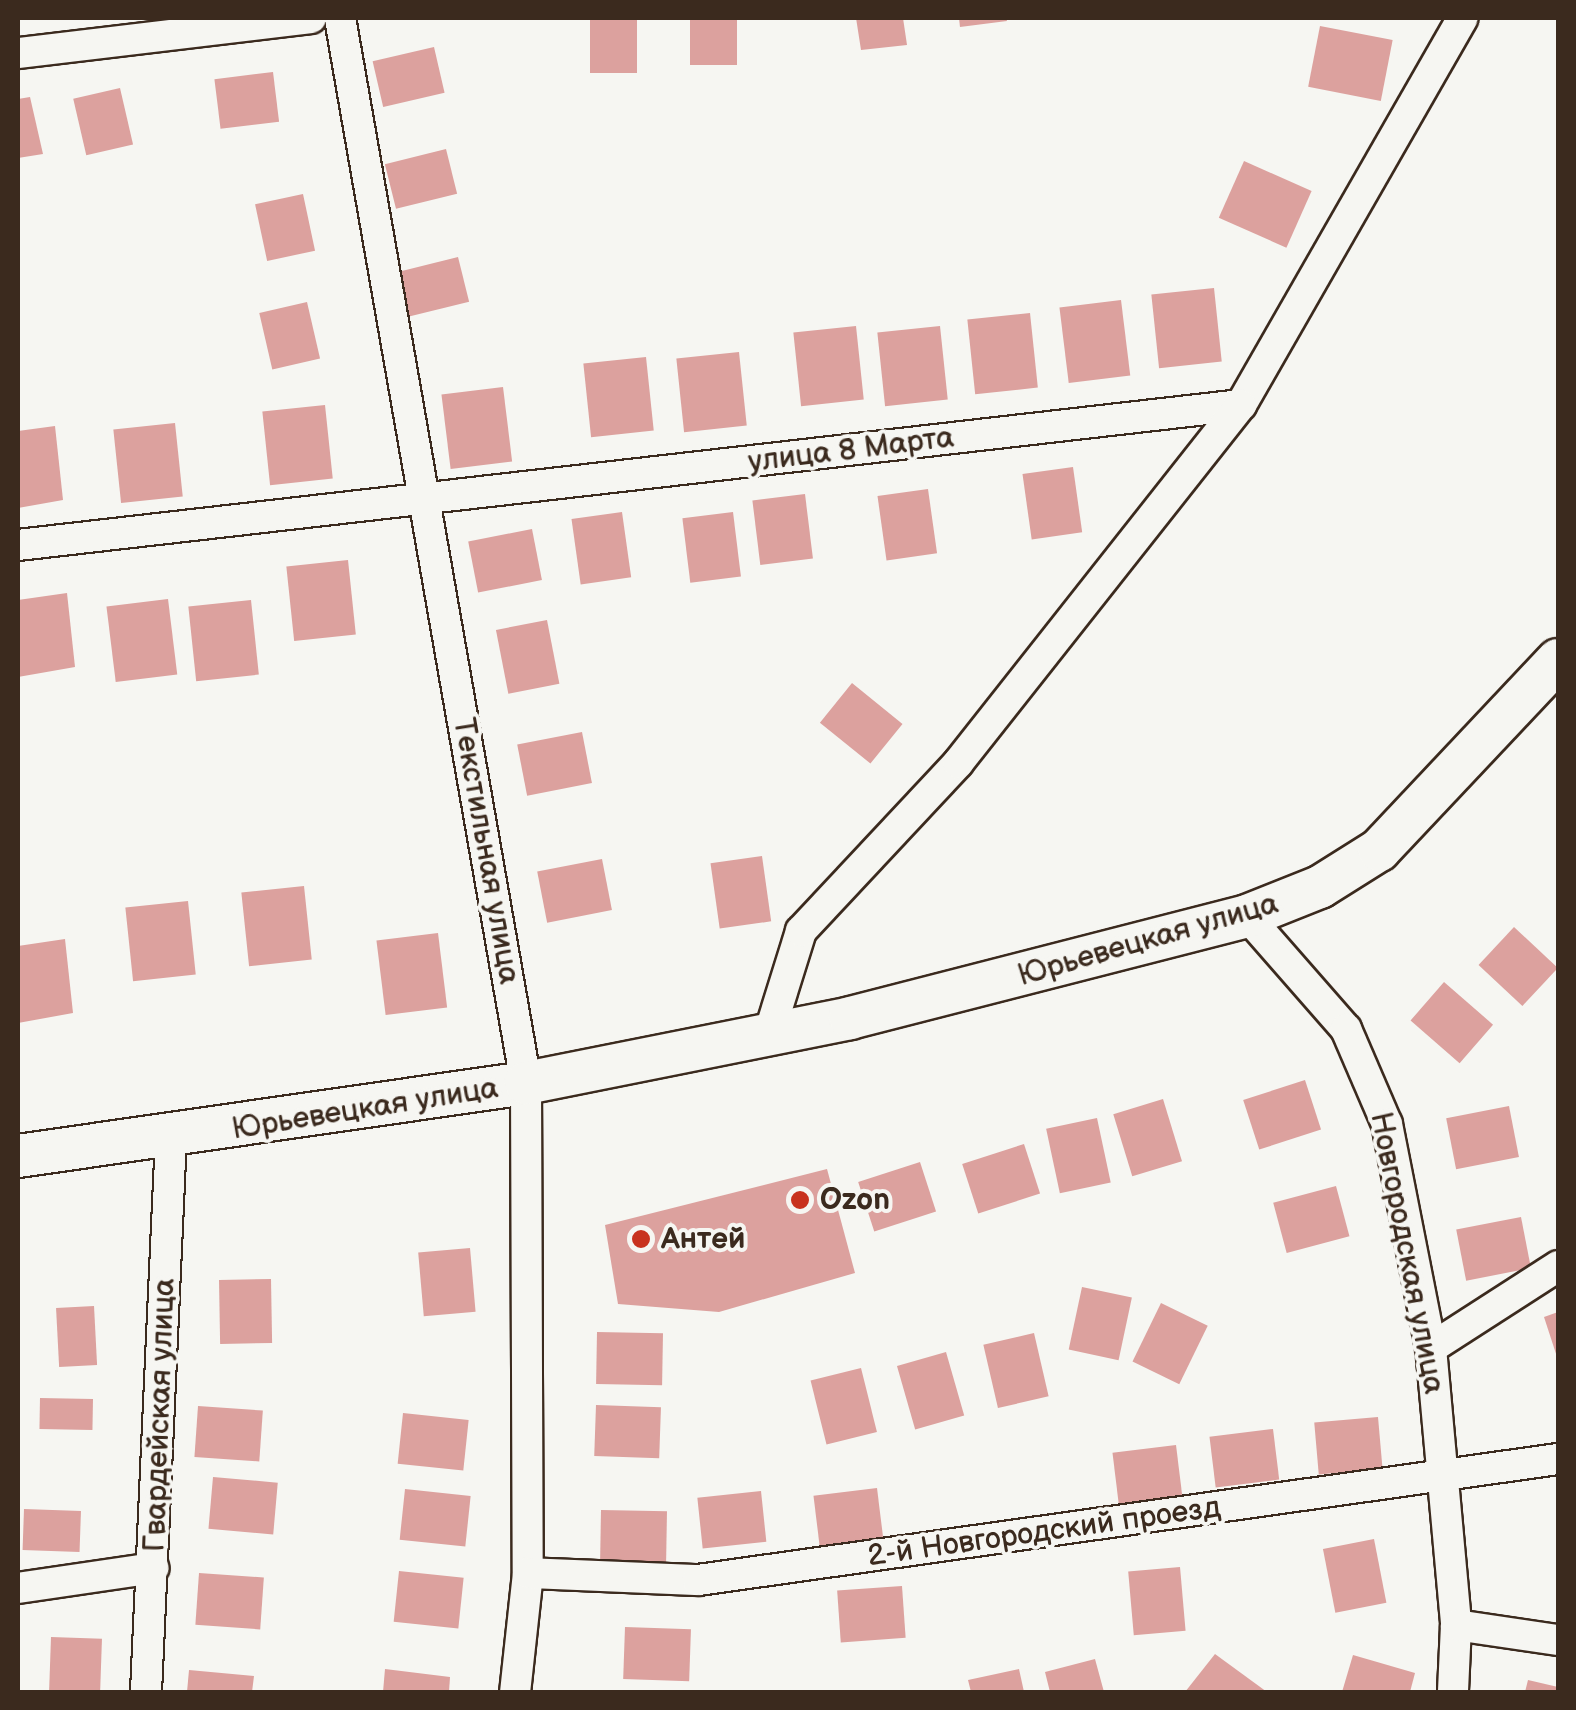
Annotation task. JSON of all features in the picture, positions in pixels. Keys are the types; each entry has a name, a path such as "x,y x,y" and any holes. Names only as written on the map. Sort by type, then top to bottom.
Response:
{"main road":[{"name":"Юрьевецкая улица","path":"18,1156 171,1138 526,1083 769,1034 1247,916 1320,888 1379,850 1558,660"}],"street":[{"path":"18,54 311,18"},
{"name":"Текстильная улица","path":"340,18 526,1083 528,1573 514,1692"},
{"path":"769,1034 801,931 958,763 1242,405 1463,18"},
{"name":"улица 8 Марта","path":"18,545 1242,405"},
{"name":"Новгородская улица","path":"1247,916 1346,1029 1387,1124 1431,1348 1456,1625 1453,1692"},
{"name":"Гвардейская улица","path":"146,1692 171,1138"},
{"path":"1431,1348 1558,1266"},
{"name":"2-й Новгородский проезд","path":"528,1573 698,1580 1558,1458"},
{"path":"18,1588 154,1568"},
{"path":"1456,1625 1558,1640"}],"building":[{"path":"590,18 637,18 637,73 590,73"},
{"path":"690,18 737,18 737,65 690,65"},
{"path":"856,18 903,18 907,45 861,50"},
{"path":"959,18 1006,18 1007,21 960,27"},
{"path":"1320,26 1393,40 1381,101 1308,87"},
{"path":"434,47 445,93 383,107 373,61"},
{"path":"273,72 279,122 221,129 214,79"},
{"path":"120,88 133,145 86,155 73,99"},
{"path":"30,97 43,154 18,158 18,99"},
{"path":"446,149 457,194 396,209 385,164"},
{"path":"1244,161 1312,191 1286,248 1219,218"},
{"path":"303,194 315,251 267,261 255,204"},
{"path":"458,257 469,302 407,317 396,272"},
{"path":"1214,288 1222,362 1159,368 1151,295"},
{"path":"1121,300 1130,375 1069,383 1059,308"},
{"path":"307,302 320,359 272,370 259,313"},
{"path":"1030,313 1038,388 975,394 967,320"},
{"path":"856,326 864,400 801,406 793,333"},
{"path":"940,326 948,400 885,406 877,333"},
{"path":"739,352 747,426 684,432 676,359"},
{"path":"646,357 654,431 591,437 583,364"},
{"path":"503,387 512,461 451,469 441,395"},
{"path":"325,405 333,479 270,485 262,412"},
{"path":"175,423 183,497 121,503 113,429"},
{"path":"55,426 63,500 18,508 18,431"},
{"path":"1073,467 1082,532 1032,539 1022,474"},
{"path":"928,489 937,553 887,560 877,496"},
{"path":"805,494 813,559 760,565 752,500"},
{"path":"622,512 631,577 581,584 571,519"},
{"path":"733,512 741,577 690,583 682,518"},
{"path":"532,529 542,580 478,592 468,541"},
{"path":"348,560 356,635 294,641 286,566"},
{"path":"67,593 75,667 18,677 18,600"},
{"path":"168,599 177,674 116,682 106,607"},
{"path":"251,600 259,675 196,681 188,607"},
{"path":"547,620 559,684 508,694 496,630"},
{"path":"852,683 903,724 870,764 820,723"},
{"path":"582,732 592,783 527,796 517,745"},
{"path":"762,856 771,921 720,929 711,863"},
{"path":"602,859 612,910 547,923 537,872"},
{"path":"304,886 312,960 249,966 241,893"},
{"path":"188,901 196,975 133,981 125,908"},
{"path":"1514,927 1558,968 1522,1006 1479,965"},
{"path":"438,933 447,1007 386,1015 376,941"},
{"path":"65,939 73,1013 18,1023 18,946"},
{"path":"1444,982 1493,1025 1460,1063 1411,1020"},
{"path":"1305,1080 1321,1129 1259,1150 1243,1100"},
{"path":"1163,1099 1182,1161 1132,1176 1113,1114"},
{"path":"1509,1106 1519,1157 1456,1169 1446,1118"},
{"path":"1097,1118 1111,1183 1060,1193 1046,1129"},
{"path":"1024,1144 1040,1193 978,1214 962,1164"},
{"path":"920,1162 936,1211 874,1232 858,1182"},
{"path":"827,1169 855,1273 719,1312 618,1304 605,1225"},
{"path":"1336,1186 1349,1236 1287,1253 1273,1203"},
{"path":"1521,1217 1531,1268 1466,1281 1456,1230"},
{"path":"470,1248 476,1312 424,1316 418,1253"},
{"path":"271,1279 272,1343 220,1344 219,1280"},
{"path":"1082,1287 1132,1298 1119,1360 1069,1350"},
{"path":"1161,1303 1208,1326 1179,1384 1133,1361"},
{"path":"94,1306 97,1365 59,1367 56,1308"},
{"path":"1558,1312 1558,1360 1544,1317"},
{"path":"597,1332 663,1333 662,1385 596,1384"},
{"path":"1034,1333 1049,1396 998,1408 983,1345"},
{"path":"946,1352 964,1415 915,1430 897,1366"},
{"path":"861,1368 877,1432 827,1445 811,1381"},
{"path":"40,1398 93,1399 92,1430 39,1429"},
{"path":"596,1405 661,1407 659,1458 594,1456"},
{"path":"198,1406 263,1411 259,1461 194,1457"},
{"path":"403,1413 469,1420 463,1471 398,1464"},
{"path":"1378,1417 1383,1469 1319,1474 1314,1423"},
{"path":"1273,1429 1279,1480 1216,1487 1209,1437"},
{"path":"1176,1445 1182,1497 1119,1504 1112,1453"},
{"path":"213,1477 278,1483 273,1534 208,1529"},
{"path":"877,1488 883,1539 820,1546 813,1496"},
{"path":"405,1489 471,1496 465,1547 400,1540"},
{"path":"761,1491 766,1542 703,1548 697,1498"},
{"path":"24,1509 81,1511 80,1552 23,1550"},
{"path":"601,1510 667,1511 666,1562 600,1561"},
{"path":"1374,1539 1386,1603 1335,1613 1323,1549"},
{"path":"1180,1567 1186,1631 1134,1635 1128,1572"},
{"path":"399,1571 464,1578 458,1629 394,1622"},
{"path":"199,1573 264,1578 260,1629 195,1625"},
{"path":"902,1586 906,1638 841,1642 837,1591"},
{"path":"625,1627 691,1629 689,1681 623,1679"},
{"path":"51,1637 102,1639 100,1692 49,1692"},
{"path":"1215,1654 1267,1692 1185,1692"},
{"path":"1353,1655 1415,1673 1410,1692 1342,1692"},
{"path":"1095,1659 1104,1692 1050,1692 1045,1672"},
{"path":"385,1669 450,1677 449,1692 383,1692"},
{"path":"1019,1669 1024,1692 971,1692 968,1680"},
{"path":"189,1670 254,1676 252,1692 187,1692"},
{"path":"1528,1680 1558,1687 1558,1692 1525,1692"}],"place":[{"name":"Ozon","path":"800,1200"},
{"name":"Антей","path":"641,1239"}]}
